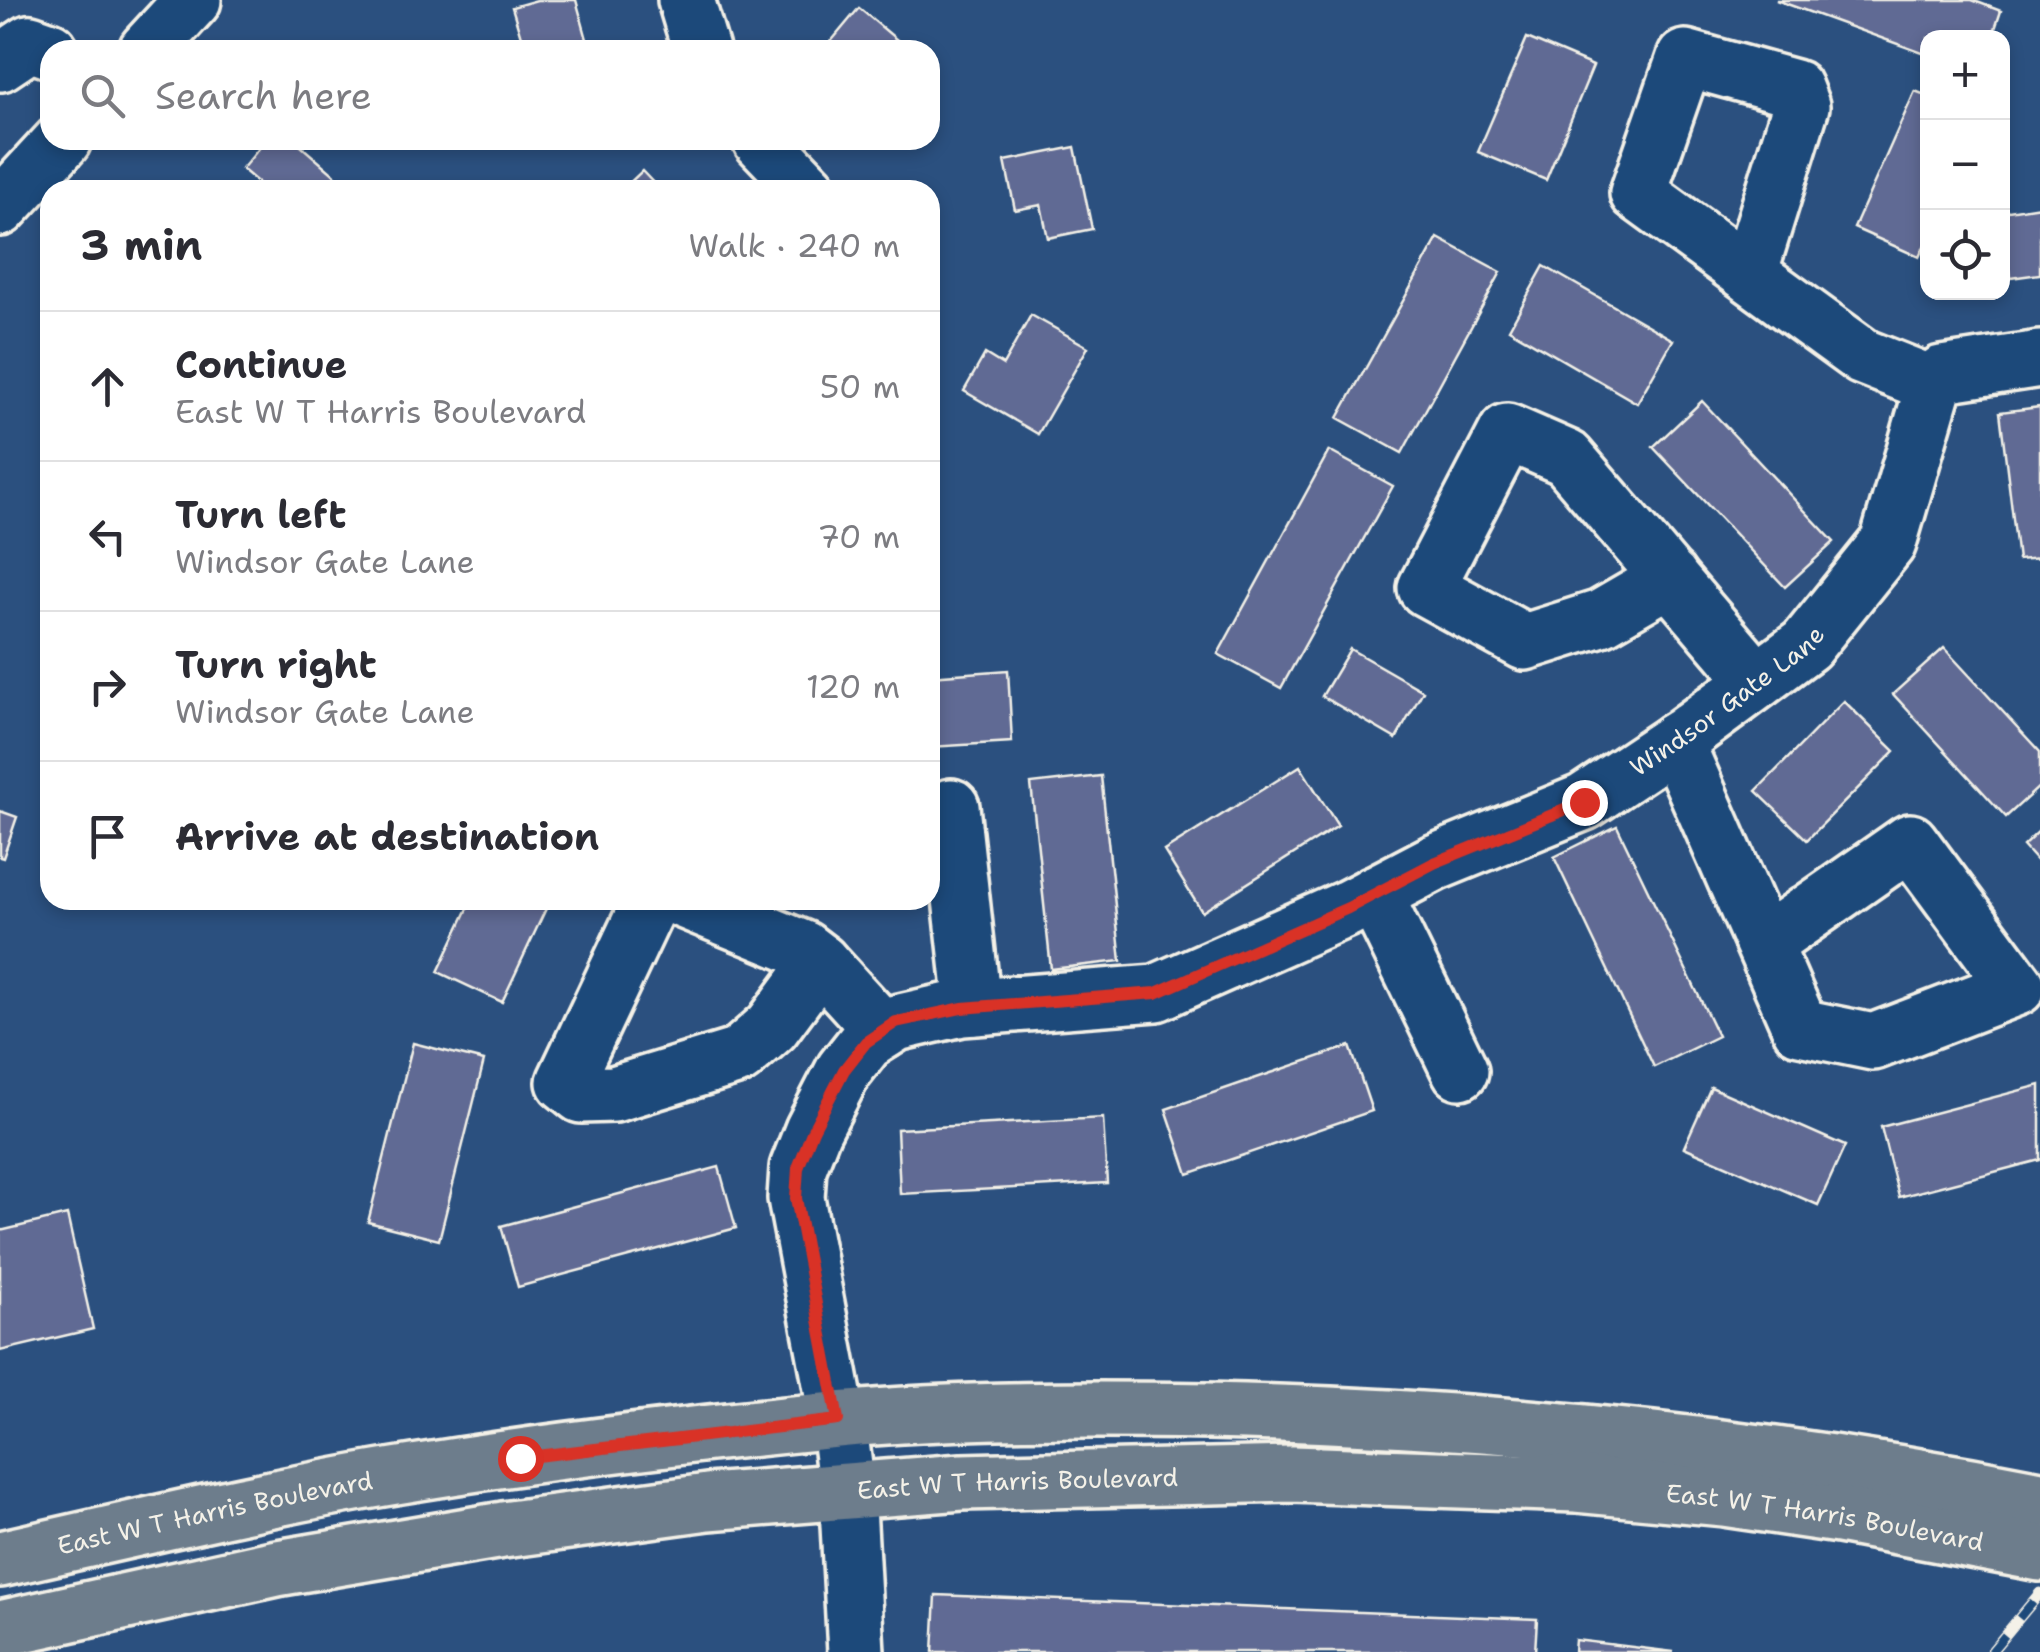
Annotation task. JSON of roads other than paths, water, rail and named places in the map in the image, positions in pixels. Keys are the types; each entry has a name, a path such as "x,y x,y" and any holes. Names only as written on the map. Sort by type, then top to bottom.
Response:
{"main road":[{"name":"East W T Harris Boulevard","path":"0,1559 392,1476 838,1420 1134,1410 1305,1413 1580,1432 1845,1464 2040,1499"},
{"name":"East W T Harris Boulevard","path":"28,1634 277,1568 503,1530 708,1502 846,1489 1135,1476 1292,1474 1576,1484 1724,1498 2040,1552"}],"street":[{"path":"156,40 193,0"},
{"path":"686,0 697,40"},
{"path":"0,208 54,150"},
{"path":"771,150 799,180"},
{"path":"1749,273 1863,357 1934,385 1942,374 2040,359"},
{"name":"Windsor Gate Lane","path":"856,1652 838,1420 796,1198 798,1168 813,1130 844,1070 866,1042 896,1022 973,1007 1156,993 1434,863 1584,802 1806,645 1888,543 1934,385"},
{"path":"1670,578 1757,681"},
{"path":"1674,742 1764,944"},
{"path":"952,807 973,1007"},
{"path":"1374,894 1460,1071"},
{"path":"645,910 565,1082 581,1095 614,1094 739,1056 772,1028 820,962"},
{"path":"708,910 803,949 820,962 883,1031"}],"railway":[{"path":"1991,1652 2040,1593"}]}
